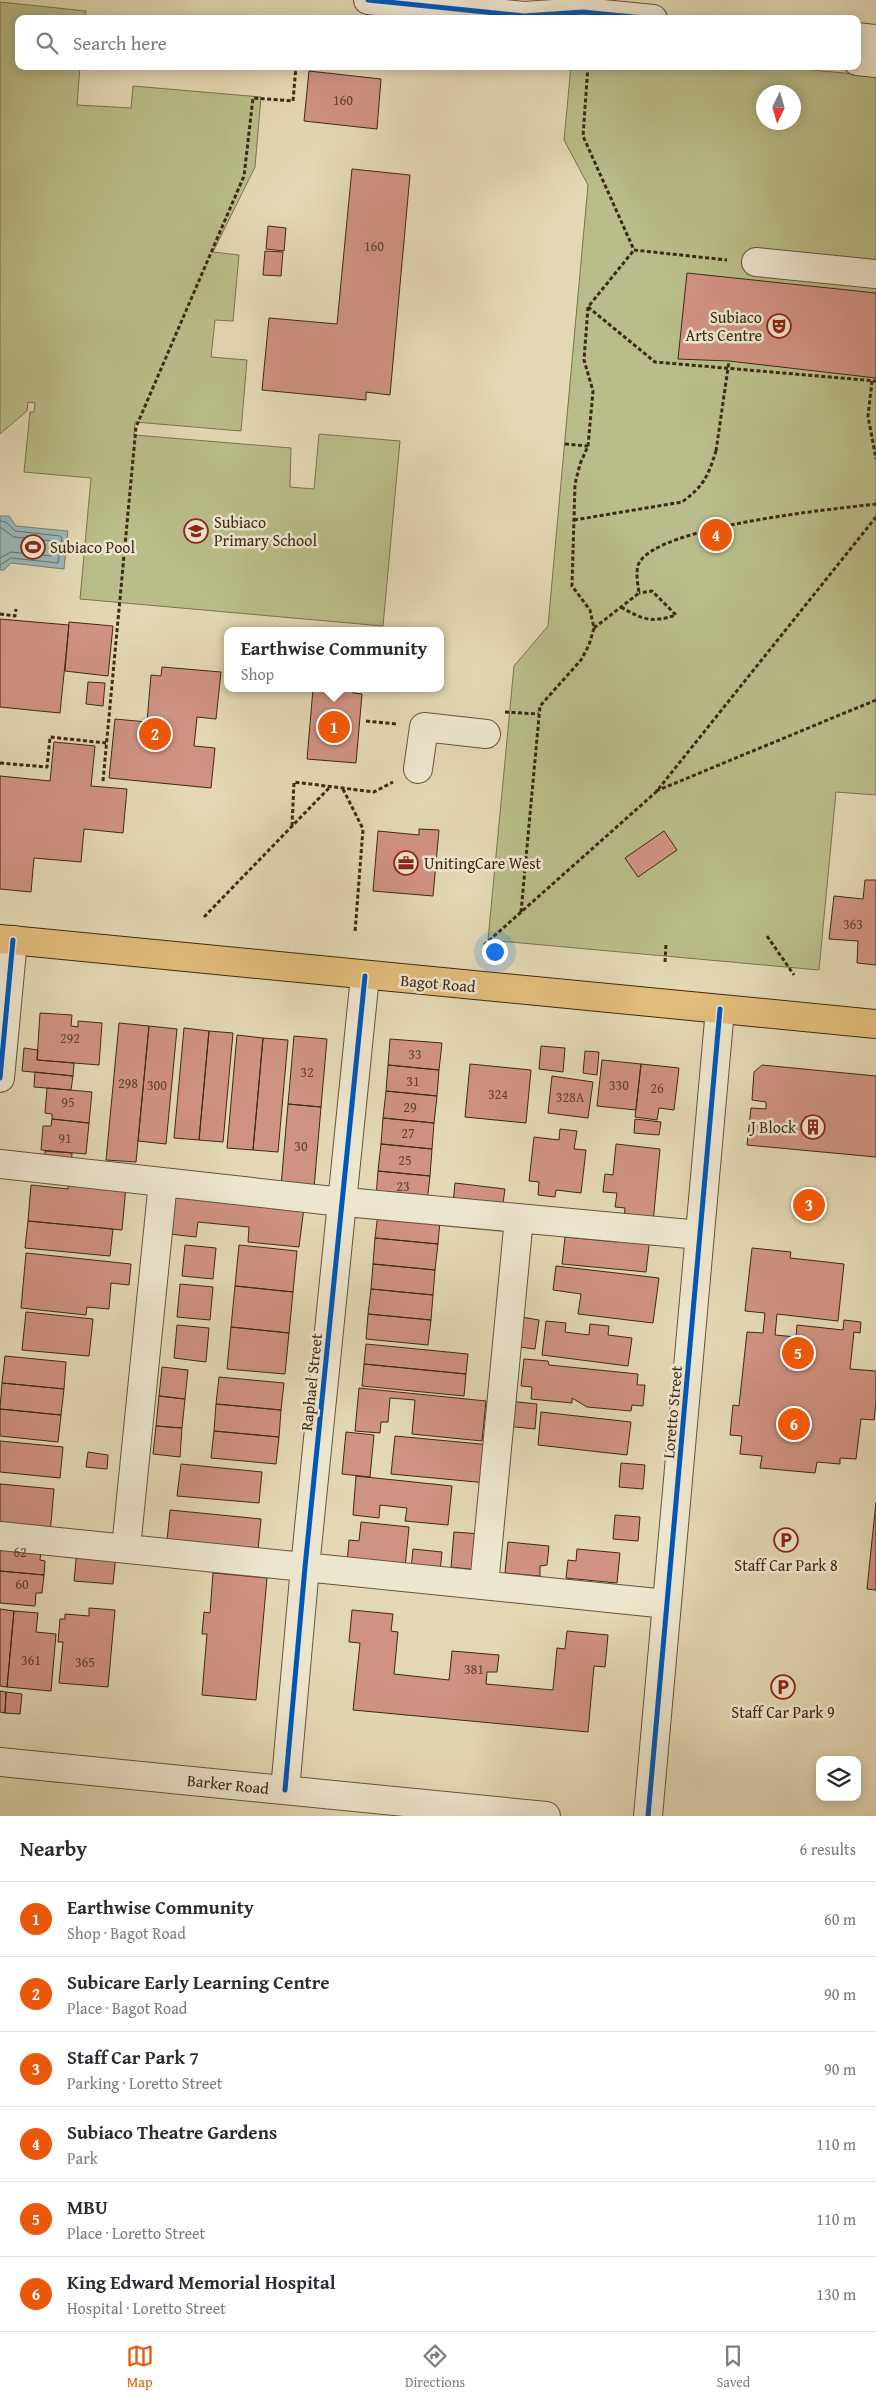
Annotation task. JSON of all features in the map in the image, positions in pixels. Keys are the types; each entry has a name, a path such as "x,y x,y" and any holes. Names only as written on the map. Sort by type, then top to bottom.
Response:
{"main road":[{"name":"Bagot Road","path":"7,940 876,1024"}],"street":[{"path":"368,0 527,12 582,12 612,15"},
{"path":"861,37 876,39"},
{"path":"861,61 876,62"},
{"path":"756,262 876,274"},
{"path":"418,769 424,727 491,722"},
{"path":"0,1078 7,940"},
{"name":"Raphael Street","path":"285,1790 305,1567 365,976"},
{"name":"Loretto Street","path":"648,1816 720,1010"},
{"path":"0,1164 342,1201 700,1235"},
{"path":"126,1548 163,1182"},
{"path":"484,1585 519,1218"},
{"path":"0,1536 667,1604"},
{"name":"Barker Road","path":"0,1762 546,1816"}],"path":[{"path":"103,781 136,427 244,176 252,98 293,101 296,70"},
{"path":"588,70 582,136 634,250"},
{"path":"634,250 756,262"},
{"path":"521,912 540,706 581,660 589,645 594,628 590,610 572,586 576,484 580,464 588,446 593,391 584,360 588,307 634,250"},
{"path":"588,307 655,362 874,381 868,416 876,458"},
{"path":"574,520 682,502 695,492 707,479 716,452 729,361"},
{"path":"565,444 588,446"},
{"path":"640,593 637,576 639,564 646,555 658,548 737,524 876,504"},
{"path":"484,945 656,792 876,517"},
{"path":"594,628 621,607 640,593 652,591 676,615 660,620 646,620 621,607"},
{"path":"0,614 16,616 16,609"},
{"path":"656,792 876,700"},
{"path":"491,722 539,714"},
{"path":"0,763 47,767 50,737 106,743"},
{"path":"292,826 294,782 374,792 418,769"},
{"path":"204,917 330,787"},
{"path":"343,788 363,829 355,932"},
{"path":"767,936 794,975"},
{"path":"665,962 666,944"}],"green space":[{"name":"Subiaco Primary School","path":"0,2 86,11 86,15 15,15 15,70 80,70 77,105 131,108 133,86 261,97 255,167 213,252 239,255 233,321 215,320 211,357 247,360 241,431 135,422 134,435 291,448 290,487 314,489 319,434 400,441 383,626 80,599 91,478 24,472 30,412 34,412 35,403 28,402 27,411 0,434"},
{"path":"571,70 812,70 876,76 876,795 836,792 819,970 488,940 514,666 548,626 588,185 564,140"}],"water":[{"name":"Subiaco Pool","path":"0,516 9,516 16,526 68,531 64,569 11,563 4,570 0,570"}],"building":[{"path":"309,71 381,79 377,129 304,121"},
{"path":"352,169 410,175 390,395 366,392 366,400 262,390 269,318 337,324"},
{"path":"268,226 286,228 284,251 266,249"},
{"path":"265,251 283,252 281,276 263,275"},
{"name":"Subiaco Arts Centre","path":"687,273 876,293 876,378 729,361 678,359"},
{"path":"0,619 69,625 60,713 0,707"},
{"path":"69,622 113,626 108,676 65,671"},
{"path":"162,667 221,672 216,719 197,717 194,746 215,748 211,788 109,778 115,719 147,722 151,675 161,676"},
{"path":"88,682 105,683 103,706 86,704"},
{"path":"313,692 353,692 362,694 356,763 307,759"},
{"path":"54,742 95,746 91,786 127,789 123,833 84,829 81,862 34,858 31,892 0,889 0,776 50,781"},
{"name":"UnitingCare West","path":"419,829 439,830 433,896 373,891 378,831 419,835"},
{"path":"664,831 677,850 638,877 625,858"},
{"path":"865,880 876,880 876,965 857,963 858,941 829,939 834,896 863,899"},
{"path":"40,1013 72,1015 71,1026 78,1027 78,1021 102,1023 99,1065 37,1060"},
{"path":"119,1023 149,1026 136,1162 106,1160"},
{"path":"149,1026 177,1029 166,1144 138,1141"},
{"path":"184,1028 209,1031 199,1140 174,1138"},
{"path":"209,1031 233,1033 223,1142 199,1140"},
{"path":"237,1035 263,1038 253,1150 227,1148"},
{"path":"294,1036 327,1039 321,1107 288,1104"},
{"path":"263,1038 288,1040 278,1152 253,1150"},
{"path":"390,1039 442,1043 439,1070 388,1065"},
{"path":"541,1046 565,1048 563,1072 539,1069"},
{"path":"24,1048 38,1050 37,1060 74,1063 73,1076 22,1071"},
{"path":"585,1051 599,1052 597,1075 583,1073"},
{"path":"602,1060 641,1064 636,1110 597,1106"},
{"path":"470,1064 531,1070 526,1123 465,1117"},
{"path":"641,1064 679,1068 674,1110 659,1108 657,1120 635,1117"},
{"path":"388,1065 439,1070 437,1096 386,1091"},
{"name":"J Block","path":"762,1065 876,1076 876,1157 747,1145 751,1108 766,1109 766,1102 752,1100 754,1072"},
{"path":"35,1072 73,1076 71,1090 34,1087"},
{"path":"552,1076 593,1082 588,1118 548,1113"},
{"path":"47,1088 92,1092 89,1123 52,1119 52,1114 45,1113"},
{"path":"386,1091 437,1096 434,1123 383,1118"},
{"path":"288,1104 321,1107 314,1188 281,1186"},
{"path":"383,1118 434,1123 432,1149 381,1144"},
{"path":"52,1119 89,1123 86,1154 41,1150 43,1126 51,1126"},
{"path":"635,1119 661,1122 659,1135 634,1133"},
{"path":"560,1129 577,1131 574,1149 586,1150 581,1193 556,1190 555,1197 538,1195 539,1182 529,1181 534,1137 559,1140"},
{"path":"381,1144 432,1149 430,1176 378,1171"},
{"path":"616,1144 660,1149 653,1223 624,1220 625,1208 615,1207 617,1193 603,1192 605,1174 613,1175"},
{"path":"45,1151 72,1153 71,1167 45,1164"},
{"path":"378,1171 430,1176 427,1202 376,1197"},
{"path":"69,1181 126,1186 122,1230 28,1221 31,1185 68,1189"},
{"path":"455,1183 505,1189 502,1210 453,1204"},
{"path":"172,1194 304,1207 299,1247 248,1242 249,1227 198,1222 196,1237 169,1234"},
{"path":"378,1214 440,1220 438,1244 375,1238"},
{"path":"28,1221 113,1229 110,1256 25,1248"},
{"path":"618,1234 650,1237 646,1272 562,1264 565,1237 617,1242"},
{"path":"375,1238 438,1244 435,1270 373,1264"},
{"path":"185,1245 216,1248 213,1279 182,1276"},
{"path":"239,1245 297,1251 293,1292 235,1286"},
{"path":"752,1248 791,1252 790,1258 844,1264 838,1321 777,1314 775,1335 796,1337 797,1325 843,1330 844,1320 861,1322 860,1333 854,1332 850,1369 876,1371 876,1403 874,1420 861,1419 856,1459 840,1458 840,1464 817,1462 815,1473 760,1468 762,1456 740,1454 742,1436 730,1435 733,1405 739,1406 747,1332 763,1333 765,1313 745,1311"},
{"path":"26,1253 131,1264 129,1285 111,1283 109,1309 87,1307 86,1315 21,1308"},
{"path":"373,1264 435,1270 433,1295 371,1289"},
{"path":"556,1266 659,1278 653,1323 578,1314 581,1294 553,1290"},
{"path":"180,1284 213,1287 210,1320 177,1317"},
{"path":"235,1286 293,1292 289,1333 231,1327"},
{"path":"371,1289 433,1295 431,1320 368,1314"},
{"path":"26,1312 93,1319 89,1356 22,1350"},
{"path":"368,1314 431,1320 428,1345 366,1339"},
{"path":"516,1316 539,1320 535,1349 512,1346"},
{"path":"546,1321 566,1323 565,1332 589,1335 590,1324 609,1326 608,1335 632,1338 628,1366 542,1355"},
{"path":"177,1325 209,1328 206,1362 174,1358"},
{"path":"231,1327 289,1333 285,1374 227,1369"},
{"path":"366,1344 468,1354 466,1374 364,1364"},
{"path":"5,1356 66,1362 64,1389 2,1383"},
{"path":"524,1359 548,1361 549,1365 638,1374 637,1385 645,1385 643,1406 632,1405 631,1411 587,1407 572,1398 572,1403 531,1399 532,1387 521,1386"},
{"path":"364,1364 466,1374 464,1396 362,1386"},
{"path":"162,1367 188,1370 185,1399 159,1396"},
{"path":"219,1377 284,1383 281,1410 216,1404"},
{"path":"2,1383 64,1389 61,1415 0,1409"},
{"path":"359,1388 486,1401 482,1441 412,1434 415,1400 390,1398 388,1422 381,1422 380,1433 355,1431"},
{"path":"159,1396 185,1399 182,1428 156,1426"},
{"path":"508,1401 537,1404 535,1429 506,1426"},
{"path":"216,1404 281,1410 279,1437 214,1431"},
{"path":"0,1409 61,1415 58,1442 0,1436"},
{"path":"541,1412 631,1422 627,1455 538,1445"},
{"path":"156,1426 182,1428 180,1457 153,1454"},
{"path":"214,1431 279,1437 276,1464 211,1458"},
{"path":"346,1432 374,1435 370,1477 342,1474"},
{"path":"395,1436 491,1445 487,1483 391,1474"},
{"path":"0,1441 63,1447 60,1478 0,1472"},
{"path":"88,1452 108,1455 107,1469 86,1467"},
{"path":"621,1463 645,1465 643,1489 619,1487"},
{"path":"181,1464 262,1472 259,1503 177,1496"},
{"path":"356,1476 452,1486 448,1525 405,1521 407,1508 380,1505 379,1518 353,1515"},
{"path":"0,1484 54,1489 50,1534 0,1529"},
{"path":"876,1502 876,1590 867,1589"},
{"path":"170,1510 261,1519 258,1550 167,1541"},
{"path":"615,1515 640,1517 638,1541 613,1539"},
{"path":"361,1522 409,1527 405,1568 347,1563 349,1540 359,1541"},
{"path":"454,1532 481,1534 478,1570 451,1567"},
{"path":"0,1540 42,1543 40,1560 45,1561 44,1575 0,1571"},
{"path":"508,1542 549,1546 547,1565 540,1566 540,1576 505,1573"},
{"path":"413,1549 442,1552 440,1572 411,1569"},
{"path":"577,1549 620,1553 617,1583 566,1578 568,1560 576,1561"},
{"path":"77,1550 116,1554 113,1584 74,1581"},
{"path":"0,1571 44,1575 42,1593 36,1593 35,1606 0,1603"},
{"path":"213,1573 267,1578 256,1700 202,1695 207,1634 202,1634 204,1612 210,1613"},
{"path":"89,1608 115,1610 108,1687 59,1683 63,1642 58,1642 60,1619 65,1619 65,1614 89,1616"},
{"path":"0,1609 14,1611 7,1687 0,1686"},
{"path":"352,1610 393,1614 391,1631 398,1632 394,1674 449,1680 452,1651 499,1655 497,1672 487,1672 486,1684 553,1690 557,1648 565,1649 567,1631 608,1635 605,1667 594,1666 588,1732 353,1710 360,1643 349,1642"},
{"path":"14,1611 38,1613 36,1632 56,1634 51,1691 7,1687"},
{"path":"0,1691 6,1692 5,1713 0,1712"},
{"path":"6,1692 22,1694 20,1714 5,1713"}],"cycle path":[{"path":"368,0 514,15"},
{"path":"539,15 583,12 613,15"},
{"path":"0,1078 13,940"},
{"path":"285,1790 305,1567 365,976"},
{"path":"648,1816 720,1009"}],"place":[{"name":"Subiaco Arts Centre","path":"779,326"},
{"name":"Subiaco Primary School","path":"196,531"},
{"name":"Subiaco Theatre Gardens","path":"716,535"},
{"name":"Subiaco Pool","path":"33,547"},
{"name":"Earthwise Community","path":"334,727"},
{"name":"Subicare Early Learning Centre","path":"155,734"},
{"name":"UnitingCare West","path":"406,863"},
{"name":"J Block","path":"813,1127"},
{"name":"Staff Car Park 7","path":"809,1205"},
{"name":"MBU","path":"798,1353"},
{"name":"King Edward Memorial Hospital","path":"794,1424"},
{"name":"Staff Car Park 8","path":"786,1540"},
{"name":"Staff Car Park 9","path":"783,1687"}]}
